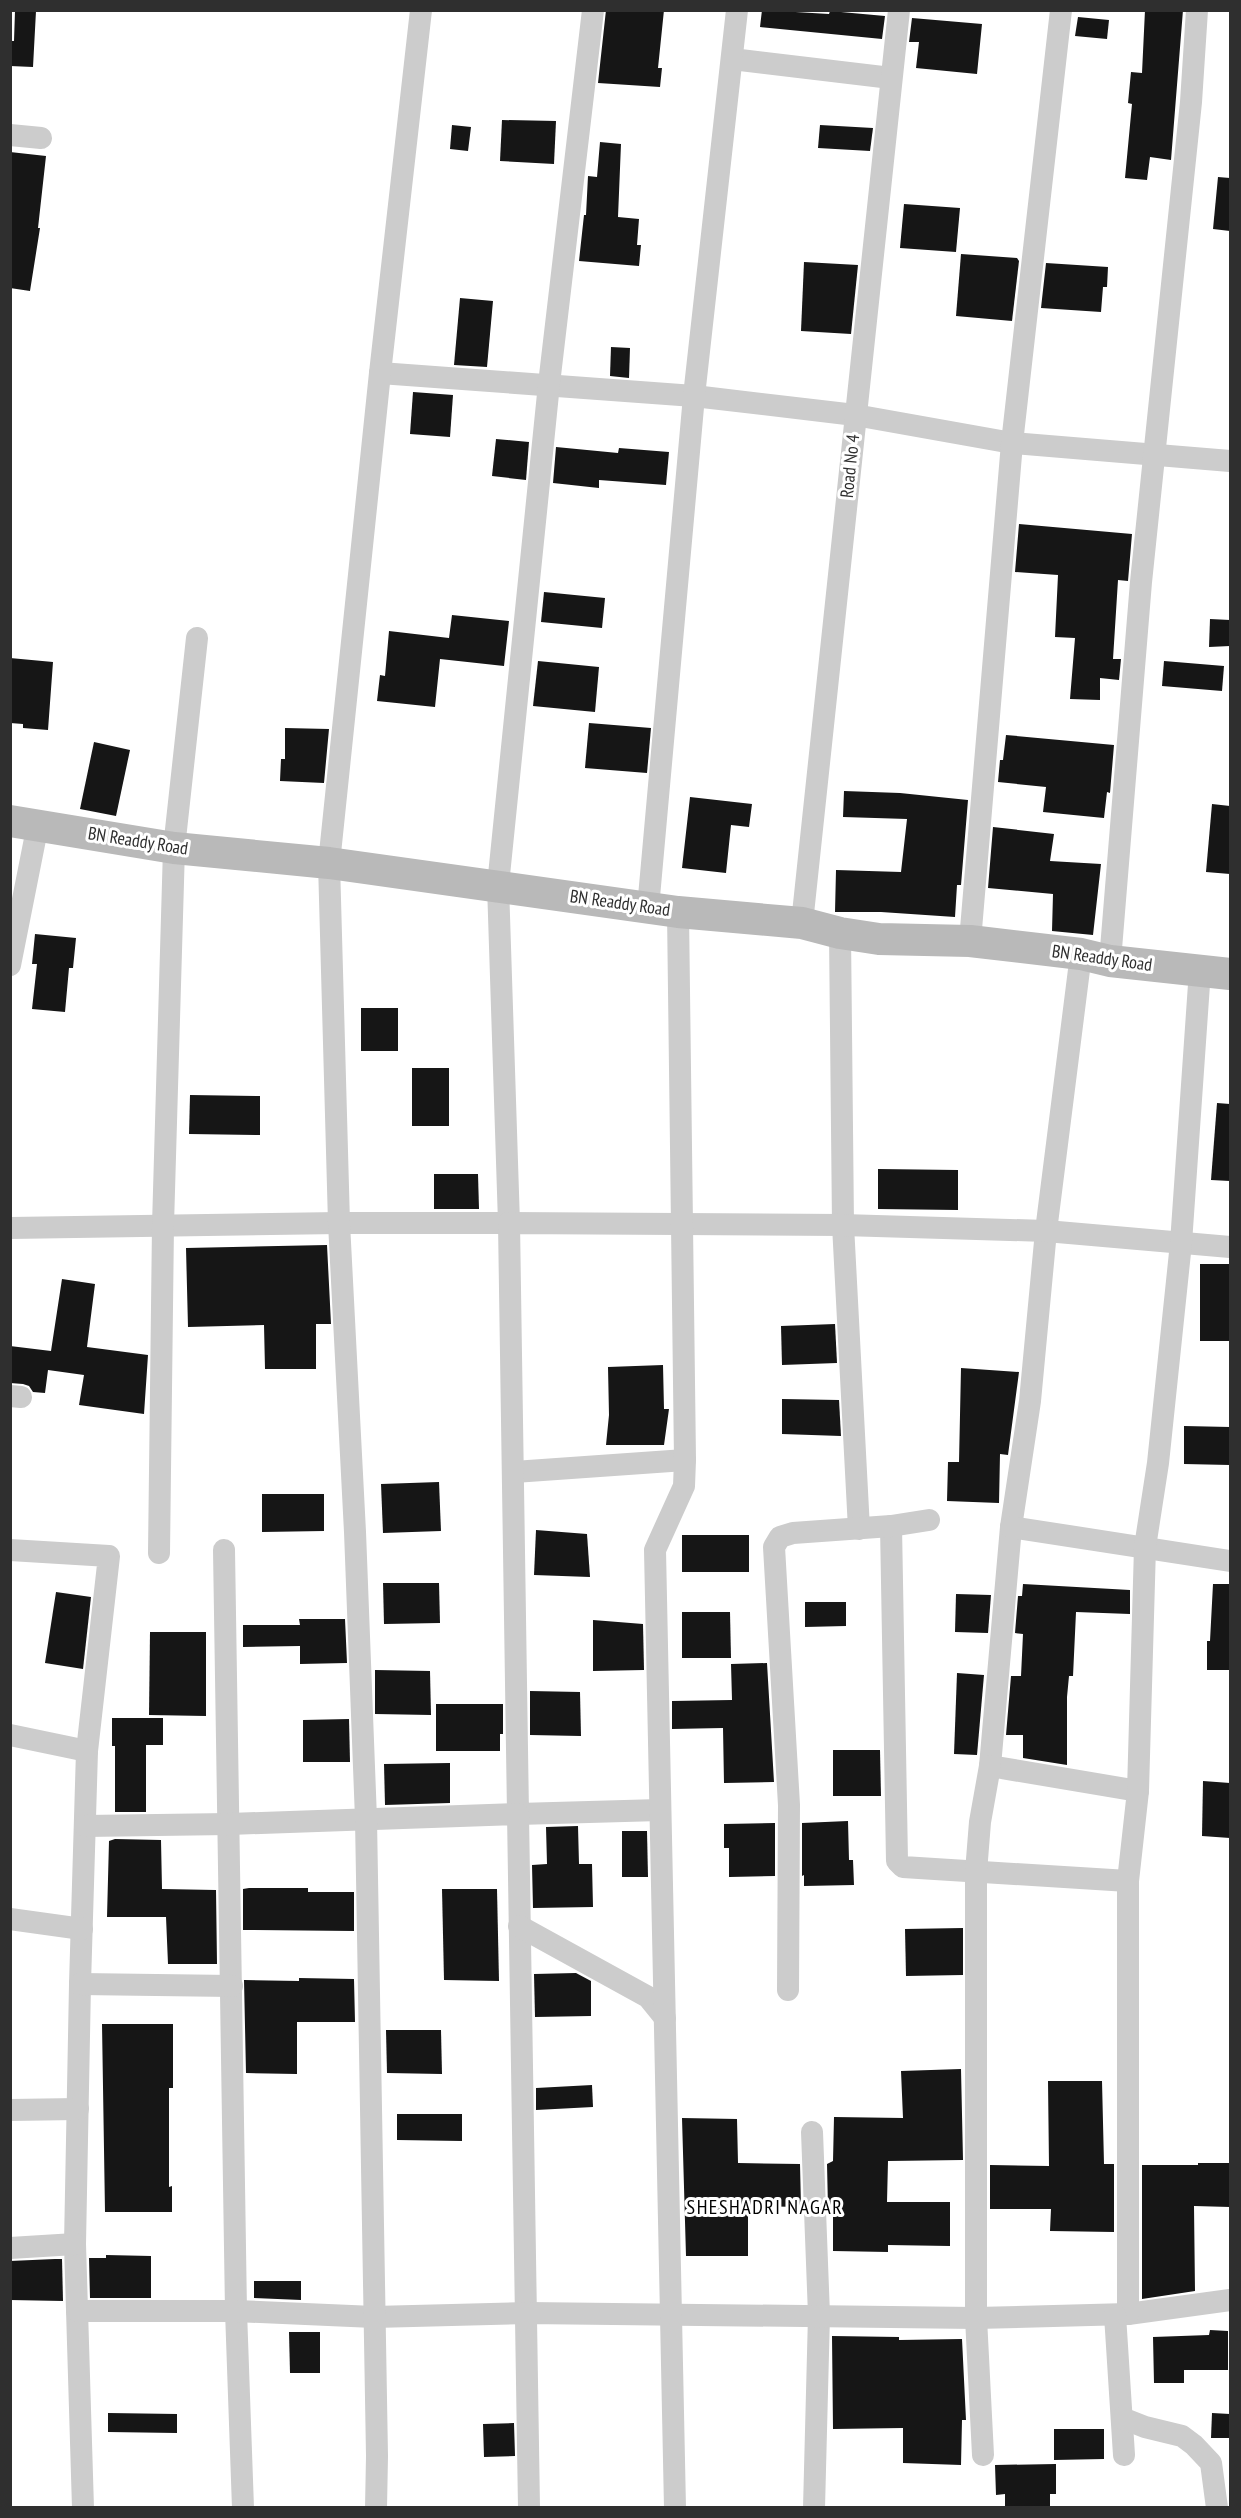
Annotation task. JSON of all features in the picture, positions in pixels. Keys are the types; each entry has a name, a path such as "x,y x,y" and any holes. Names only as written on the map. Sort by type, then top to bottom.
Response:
{"street":[{"path":"376,2508 366,1819 356,1544 339,1223 329,862 421,10"},
{"path":"529,2508 514,1472 498,885 549,384 593,10"},
{"path":"675,2508 656,1550 684,1486 685,1460 681,1225 663,910 693,396 737,10"},
{"name":"Road No 4","path":"802,922 899,10"},
{"path":"970,941 1012,443 1061,10"},
{"path":"983,2455 975,2318 975,1872 980,1822 990,1766 1011,1527 1030,1401 1046,1231 1096,957 1141,582 1191,102 1197,10"},
{"path":"732,59 891,78"},
{"path":"10,135 41,138"},
{"path":"380,373 693,396 855,415 1012,443 1230,461"},
{"path":"159,1553 163,1225 174,849 197,638"},
{"path":"10,965 24,822"},
{"name":"BN Readdy Road","path":"24,822 174,849 329,862 663,910 802,922 840,933 879,939 970,941 1230,974"},
{"path":"840,933 843,1225 858,1529"},
{"path":"1124,2455 1121,2315 1128,1881 1138,1791 1145,1547 1158,1463 1181,1243 1200,970"},
{"path":"10,1228 339,1223 843,1225 1046,1231 1230,1247"},
{"path":"514,1472 685,1460"},
{"path":"788,1990 789,1805 774,1547 780,1537 793,1533 891,1526 929,1520"},
{"path":"891,1526 897,1861 903,1867 1128,1881"},
{"path":"1011,1527 1230,1561"},
{"path":"10,1550 109,1556 87,1751 80,1984 75,2244 83,2508"},
{"path":"224,1550 236,2311 243,2508"},
{"path":"10,1735 87,1751"},
{"path":"990,1766 1138,1791"},
{"path":"85,1826 229,1824 660,1810"},
{"path":"10,1919 82,1929"},
{"path":"519,1926 648,1997 656,2004 665,2018"},
{"path":"80,1984 232,1986"},
{"path":"10,2110 78,2109"},
{"path":"812,2132 819,2315 814,2508"},
{"path":"10,2248 75,2244"},
{"path":"77,2311 236,2311 374,2317 527,2313 975,2318 1121,2315 1230,2300"},
{"path":"1122,2418 1145,2427 1182,2436 1194,2445 1211,2463 1217,2508"}],"building":[{"path":"606,10 664,10 658,68 662,68 660,87 598,83"},
{"path":"762,10 829,14 830,11 885,16 882,39 760,27"},
{"path":"1145,10 1183,10 1171,160 1150,157 1147,180 1125,178 1132,104 1128,103 1131,72 1142,73"},
{"path":"15,11 36,11 33,67 10,66 10,41 14,41"},
{"path":"1078,17 1109,20 1107,39 1075,36"},
{"path":"912,18 982,24 977,74 916,68 919,42 909,42"},
{"path":"502,120 556,121 554,164 500,161"},
{"path":"452,125 471,127 468,151 450,149"},
{"path":"820,125 873,128 870,151 818,148"},
{"path":"600,142 621,144 618,217 639,219 637,245 641,245 639,266 579,261 584,215 586,215 588,176 597,177"},
{"path":"10,152 46,156 38,228 40,228 30,291 10,288"},
{"path":"1218,177 1230,178 1230,231 1213,229"},
{"path":"904,204 960,208 956,252 900,248"},
{"path":"961,254 1017,258 1019,261 1012,321 956,316"},
{"path":"804,262 858,265 851,334 801,331"},
{"path":"1046,263 1108,267 1107,287 1103,287 1101,312 1041,308"},
{"path":"460,298 493,301 487,367 454,365"},
{"path":"611,347 630,348 629,378 610,376"},
{"path":"413,392 453,395 450,437 410,434"},
{"path":"496,439 529,442 526,480 492,476"},
{"path":"556,447 618,453 619,448 669,452 666,485 599,480 599,488 553,483"},
{"path":"1019,524 1132,534 1128,581 1118,580 1113,659 1121,659 1119,680 1100,678 1100,700 1070,699 1075,638 1055,637 1058,575 1015,572"},
{"path":"544,592 605,598 602,628 541,622"},
{"path":"452,615 509,621 504,666 440,659 435,707 377,701 380,675 385,676 389,631 449,638"},
{"path":"1210,619 1230,620 1230,646 1209,647"},
{"path":"10,658 53,662 48,730 23,728 23,724 10,723"},
{"path":"538,661 599,667 595,712 533,706"},
{"path":"1164,661 1224,666 1222,691 1162,686"},
{"path":"589,723 651,728 647,773 585,768"},
{"path":"285,728 329,729 324,783 280,781 281,759 285,759"},
{"path":"1006,735 1114,745 1110,793 1107,792 1104,818 1043,812 1046,787 998,782"},
{"path":"94,742 130,750 116,816 80,809"},
{"path":"844,791 900,793 968,800 961,885 957,885 955,917 881,912 835,912 836,870 901,872 907,819 843,817"},
{"path":"690,797 752,804 749,827 731,825 726,873 682,868"},
{"path":"1212,804 1230,806 1230,874 1206,872"},
{"path":"993,827 1054,834 1050,861 1101,864 1093,935 1052,931 1053,894 988,888"},
{"path":"35,934 76,938 73,968 69,968 65,1012 32,1009 37,964 32,964"},
{"path":"361,1008 398,1008 398,1051 361,1051"},
{"path":"412,1068 449,1068 449,1126 412,1126"},
{"path":"190,1095 260,1096 260,1135 189,1134"},
{"path":"1217,1103 1230,1104 1230,1181 1211,1180"},
{"path":"878,1169 958,1170 958,1210 878,1209"},
{"path":"434,1174 478,1174 479,1209 434,1209"},
{"path":"327,1245 331,1324 316,1324 316,1369 265,1369 264,1325 188,1327 186,1248"},
{"path":"1200,1264 1230,1264 1230,1341 1200,1341"},
{"path":"62,1279 95,1284 87,1347 148,1355 144,1414 79,1405 84,1375 48,1370 45,1393 33,1392 29,1386 23,1384 10,1383 10,1346 51,1351"},
{"path":"835,1324 837,1363 782,1365 781,1326"},
{"path":"663,1365 664,1409 669,1409 664,1445 606,1445 609,1415 608,1367"},
{"path":"961,1368 1019,1372 1008,1455 1000,1454 999,1503 947,1501 948,1462 959,1462"},
{"path":"782,1399 839,1400 841,1436 782,1434"},
{"path":"1184,1426 1230,1427 1230,1465 1184,1464"},
{"path":"439,1482 441,1531 383,1533 381,1484"},
{"path":"262,1494 324,1494 324,1531 262,1532"},
{"path":"536,1530 587,1534 590,1577 534,1575"},
{"path":"682,1535 749,1535 749,1572 682,1572"},
{"path":"383,1583 439,1583 440,1623 384,1624"},
{"path":"1023,1584 1130,1590 1130,1614 1076,1612 1073,1676 1069,1676 1067,1697 1067,1765 1023,1758 1023,1735 1006,1735 1011,1676 1021,1676 1023,1634 1015,1633 1018,1596 1022,1596"},
{"path":"1213,1584 1230,1584 1230,1670 1207,1670 1207,1641 1210,1641"},
{"path":"56,1592 91,1597 83,1669 45,1663"},
{"path":"956,1594 991,1595 988,1633 955,1632"},
{"path":"805,1602 846,1602 846,1626 805,1627"},
{"path":"682,1612 730,1612 731,1658 682,1658"},
{"path":"299,1619 345,1619 347,1663 300,1664 300,1646 243,1647 243,1625 300,1625"},
{"path":"593,1620 643,1624 644,1670 593,1671"},
{"path":"150,1632 206,1632 206,1716 149,1715"},
{"path":"767,1663 774,1782 724,1783 723,1728 672,1729 672,1701 732,1700 731,1664"},
{"path":"375,1670 430,1671 431,1715 375,1714"},
{"path":"957,1673 984,1675 977,1755 954,1754"},
{"path":"530,1691 580,1692 581,1736 530,1735"},
{"path":"436,1704 503,1704 503,1734 500,1734 500,1751 436,1751"},
{"path":"112,1718 163,1718 163,1745 146,1745 146,1812 115,1812 115,1746 112,1746"},
{"path":"349,1719 350,1762 303,1762 303,1720"},
{"path":"833,1750 880,1750 881,1796 833,1796"},
{"path":"450,1763 450,1803 385,1805 384,1764"},
{"path":"1203,1781 1230,1783 1230,1838 1202,1836"},
{"path":"848,1821 849,1860 853,1860 854,1885 804,1886 802,1823"},
{"path":"775,1823 775,1876 729,1877 729,1848 724,1848 724,1824"},
{"path":"578,1826 579,1864 592,1864 593,1907 533,1908 532,1865 547,1864 546,1827"},
{"path":"622,1831 647,1831 648,1877 622,1877"},
{"path":"115,1839 161,1840 162,1889 216,1890 217,1964 168,1964 166,1917 107,1917 109,1841"},
{"path":"308,1888 308,1892 354,1892 354,1931 243,1930 243,1889"},
{"path":"442,1889 497,1889 499,1981 444,1980"},
{"path":"963,1928 963,1975 906,1976 905,1929"},
{"path":"576,1973 591,1981 591,2016 535,2017 534,1974"},
{"path":"299,1978 354,1979 355,2022 297,2022 297,2074 246,2073 244,1980 299,1981"},
{"path":"102,2024 173,2024 173,2088 169,2088 169,2187 172,2186 172,2212 105,2212"},
{"path":"386,2030 441,2030 442,2074 387,2073"},
{"path":"961,2069 963,2160 888,2161 887,2202 950,2202 950,2246 888,2245 888,2252 833,2251 833,2208 828,2208 827,2164 833,2161 834,2117 903,2118 901,2071"},
{"path":"1048,2081 1102,2081 1104,2164 1114,2164 1114,2232 1050,2231 1051,2209 990,2209 990,2165 1049,2166"},
{"path":"592,2085 593,2107 536,2110 536,2088"},
{"path":"397,2114 462,2114 462,2141 397,2140"},
{"path":"682,2118 737,2119 738,2163 800,2164 801,2207 748,2206 748,2256 686,2256"},
{"path":"1198,2163 1230,2163 1230,2207 1194,2206 1195,2291 1142,2299 1142,2165 1198,2165"},
{"path":"106,2255 151,2256 151,2298 90,2298 89,2258 106,2258"},
{"path":"62,2259 63,2301 10,2300 10,2261"},
{"path":"254,2281 301,2281 301,2300 254,2298"},
{"path":"1210,2330 1228,2331 1228,2370 1184,2370 1184,2383 1154,2383 1153,2337 1209,2335"},
{"path":"289,2332 320,2332 320,2373 290,2373"},
{"path":"832,2336 899,2337 899,2340 962,2339 966,2420 962,2420 961,2465 903,2463 903,2428 833,2429"},
{"path":"108,2413 177,2414 177,2433 108,2432"},
{"path":"1212,2413 1230,2414 1230,2438 1211,2438"},
{"path":"514,2423 515,2456 484,2457 483,2424"},
{"path":"1054,2429 1104,2429 1104,2459 1054,2460"},
{"path":"1056,2464 1056,2494 1050,2494 1050,2508 1005,2508 1005,2494 996,2495 995,2465"}],"district":[{"name":"SHESHADRI NAGAR","path":"765,2207"}]}
